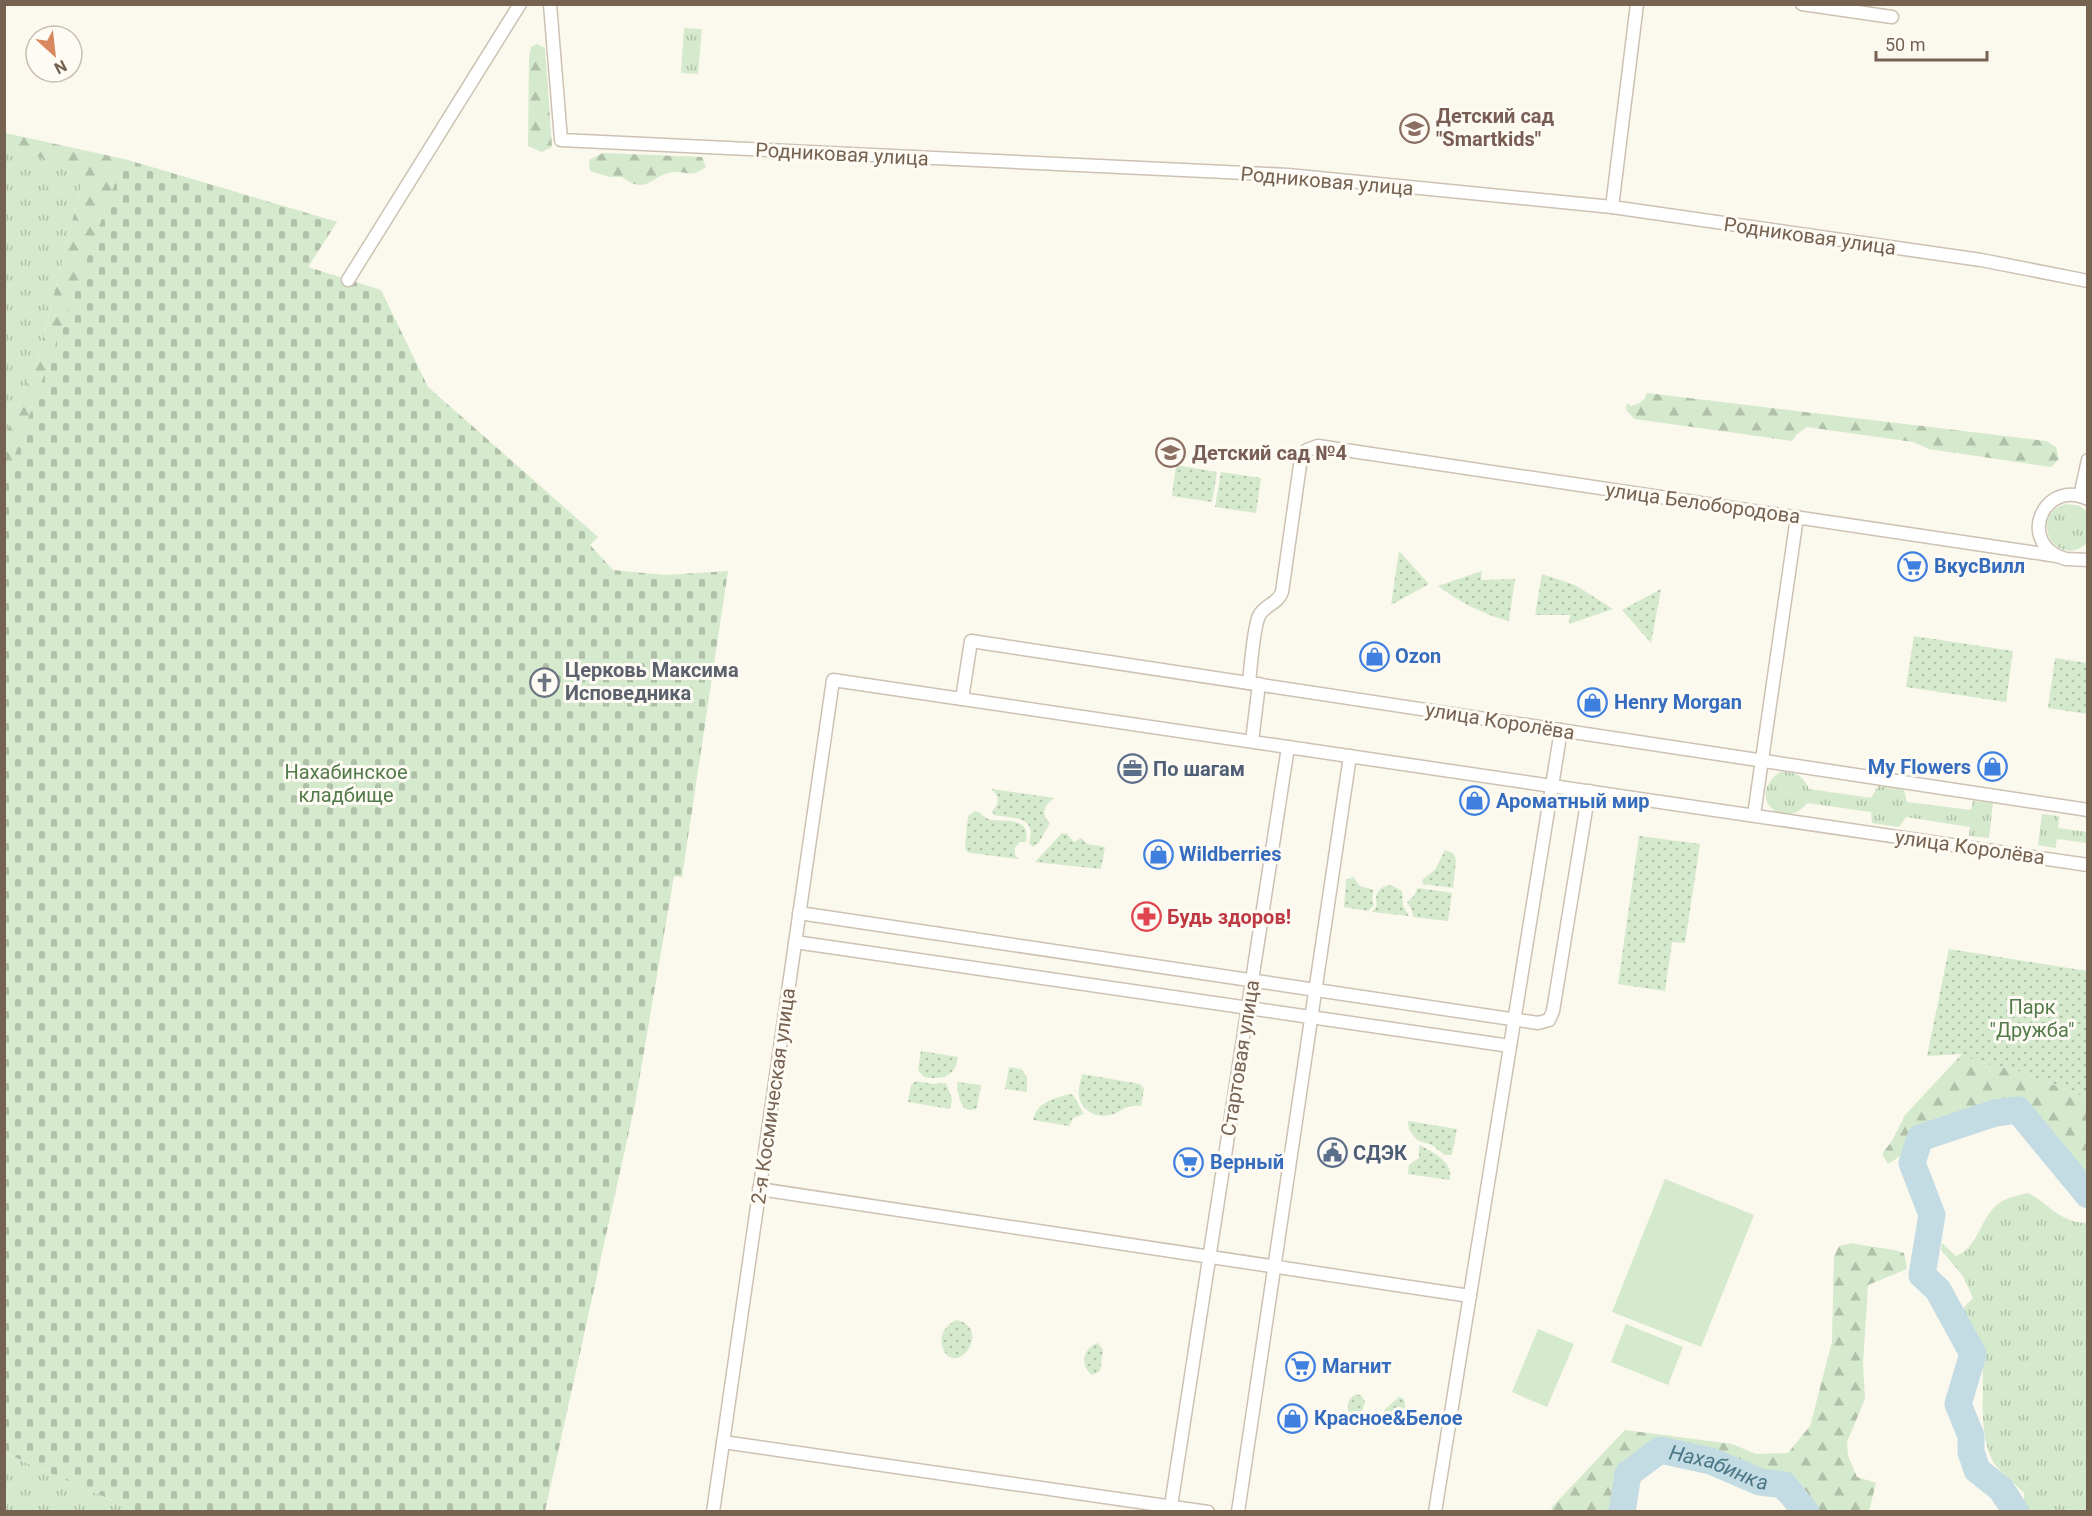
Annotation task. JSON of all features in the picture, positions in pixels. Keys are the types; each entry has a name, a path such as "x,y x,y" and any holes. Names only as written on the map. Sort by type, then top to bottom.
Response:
{"street":[{"path":"348,280 520,4"},
{"name":"Родниковая улица","path":"550,4 561,141 1288,175 1612,207 1981,260 2088,281"},
{"path":"1612,207 1637,4"},
{"path":"1802,4 1892,17"},
{"name":"улица Белобородова","path":"1254,684 1258,618 1266,608 1280,599 1282,592 1301,458 1307,450 1318,446 2066,559 2084,558"},
{"path":"2057,556 2048,549 2040,535 2039,524 2042,513 2048,504 2058,498 2068,495 2084,498 2088,460"},
{"path":"1754,815 1797,517"},
{"name":"улица Королёва","path":"962,699 971,641 2088,810"},
{"name":"улица Королёва","path":"833,680 2088,865"},
{"name":"2-я Космическая улица","path":"713,1512 833,680"},
{"path":"1252,741 1254,684"},
{"path":"1436,1512 1561,730"},
{"name":"Стартовая улица","path":"1170,1509 1288,747"},
{"path":"1239,1512 1350,756"},
{"path":"799,913 1538,1023 1549,1020 1554,1011 1589,791"},
{"path":"795,942 1510,1046"},
{"path":"759,1189 1470,1296"},
{"path":"723,1442 1170,1509 1208,1512"}],"green space":[{"path":"684,28 702,29 698,74 681,73"},
{"path":"537,44 545,48 552,147 542,152 528,146 529,57 531,47"},
{"path":"5,133 124,159 337,222 299,270 5,484 5,435 38,358 83,178 34,155 5,148"},
{"path":"5,148 34,155 83,178 38,358 5,435"},
{"path":"603,153 702,157 706,167 693,173 667,173 650,182 638,185 622,177 610,177 590,171 589,160"},
{"name":"Нахабинское кладбище","path":"124,159 337,222 308,267 381,290 428,387 598,537 590,545 613,570 665,575 728,571 682,877 674,876 635,1104 545,1511 136,1511 5,1453 4,484"},
{"path":"1647,393 2046,441 2056,447 2059,459 2051,467 1929,449 1913,442 1807,427 1792,441 1635,419 1627,411 1627,403 1631,406 1639,403"},
{"path":"1176,465 1217,472 1212,502 1172,496"},
{"path":"1221,472 1261,478 1256,513 1215,507"},
{"path":"2066,504 2080,506 2087,511 2087,543 2076,550 2065,550 2056,546 2047,529 2048,519 2054,510"},
{"path":"1399,551 1429,584 1391,605"},
{"path":"1482,571 1481,580 1515,579 1509,621 1472,607 1438,586"},
{"path":"1542,574 1575,585 1613,609 1569,624 1570,615 1535,615"},
{"path":"1661,589 1651,643 1622,610"},
{"path":"1914,636 2013,651 2006,702 1906,687"},
{"path":"2055,658 2087,663 2087,714 2048,708"},
{"path":"1780,772 1798,775 1809,789 1871,798 1878,786 1904,790 1907,802 1971,810 1973,801 1993,803 1989,838 1969,836 1970,827 1906,817 1899,827 1872,823 1871,812 1807,803 1798,811 1788,814 1779,813 1771,808 1766,792 1770,782"},
{"path":"991,789 1055,798 1048,803 1044,813 1050,823 1039,842 1033,847 1029,843 1030,827 1026,822 994,815 992,811 998,800"},
{"path":"975,811 990,819 1017,822 1025,828 1026,842 1020,842 1015,848 1015,855 1019,859 966,851 968,816"},
{"path":"2042,814 2059,816 2058,828 2087,832 2087,843 2057,839 2055,848 2038,845"},
{"path":"1062,833 1067,834 1074,842 1081,838 1088,844 1105,847 1101,869 1035,862"},
{"path":"1639,836 1700,844 1685,943 1672,942 1665,991 1618,984"},
{"path":"1445,850 1453,853 1456,860 1453,888 1423,884 1422,880 1435,870"},
{"path":"1353,877 1360,886 1374,890 1372,899 1374,905 1368,911 1344,907 1346,880"},
{"path":"1391,885 1402,891 1403,906 1409,916 1372,912 1377,905 1378,891"},
{"path":"1418,888 1452,893 1448,921 1413,917 1407,902"},
{"name":"Парк \"Дружба\"","path":"1949,949 2087,971 2087,1098 2019,1071 1977,1062 1962,1054 1927,1056"},
{"path":"921,1051 958,1057 954,1069 947,1076 924,1077 918,1070"},
{"path":"1962,1054 1977,1062 2019,1071 2087,1098 2087,1182 2033,1126 2024,1111 2007,1106 1990,1109 1928,1147 1902,1155 1888,1164 1882,1154 1892,1141 1905,1115"},
{"path":"1009,1067 1021,1069 1027,1077 1027,1092 1005,1089"},
{"path":"1082,1074 1140,1084 1144,1089 1141,1106 1128,1107 1105,1116 1089,1112 1080,1099"},
{"path":"916,1081 933,1084 946,1083 952,1099 950,1109 908,1102 911,1085"},
{"path":"957,1082 981,1085 977,1108 971,1110 963,1107"},
{"path":"1069,1094 1073,1095 1084,1114 1073,1118 1069,1126 1033,1120 1042,1105"},
{"path":"1408,1121 1457,1129 1452,1155 1445,1155 1432,1145 1417,1140 1409,1130"},
{"path":"1419,1145 1445,1162 1450,1173 1450,1180 1408,1174 1409,1165 1419,1158"},
{"path":"1665,1179 1754,1215 1701,1347 1612,1312"},
{"path":"2028,1193 2069,1220 2087,1223 2087,1511 2024,1511 2024,1493 1992,1460 1984,1430 1981,1352 1977,1333 1962,1309 1973,1298 1963,1276 1941,1250 1942,1243 1956,1256 1964,1252 1994,1208 2007,1199"},
{"path":"1853,1243 1904,1253 1907,1269 1868,1285 1863,1362 1865,1399 1847,1442 1848,1456 1857,1477 1876,1483 1869,1511 1815,1511 1811,1499 1790,1510 1779,1500 1734,1473 1701,1460 1670,1455 1638,1462 1624,1495 1614,1511 1551,1511 1552,1507 1625,1430 1732,1444 1756,1454 1788,1453 1810,1426 1832,1342 1834,1257 1839,1246"},
{"path":"957,1320 967,1325 972,1332 972,1340 969,1348 957,1358 950,1357 944,1351 941,1341 946,1328"},
{"path":"1626,1324 1683,1347 1668,1385 1611,1362"},
{"path":"1538,1329 1574,1344 1547,1407 1512,1392"},
{"path":"1098,1343 1103,1350 1100,1371 1092,1375 1085,1366 1084,1357 1093,1345"},
{"path":"1356,1394 1362,1396 1365,1402 1361,1414 1355,1416 1350,1415 1348,1406 1349,1400"},
{"path":"1399,1397 1404,1399 1406,1413 1405,1418 1400,1419 1388,1416 1384,1412"},
{"path":"4,1453 9,1455 136,1511 5,1511"}],"waterway":[{"name":"Нахабинка","path":"2016,1512 2001,1489 1977,1470 1971,1452 1971,1436 1958,1404 1973,1354 1938,1290 1922,1275 1932,1215 1912,1163 1920,1138 1995,1113 2018,1110 2088,1195"},
{"name":"Нахабинка","path":"1622,1512 1628,1474 1660,1450 1711,1461 1760,1482 1784,1485 1806,1512"}],"place":[{"name":"Детский сад \"Smartkids\"","path":"1415,128"},
{"name":"Детский сад №4","path":"1171,453"},
{"name":"ВкусВилл","path":"1913,566"},
{"name":"Ozon","path":"1374,656"},
{"name":"Церковь Максима Исповедника","path":"544,682"},
{"name":"Henry Morgan","path":"1593,702"},
{"name":"My Flowers","path":"1992,767"},
{"name":"По шагам","path":"1132,769"},
{"name":"Ароматный мир","path":"1475,801"},
{"name":"Wildberries","path":"1158,854"},
{"name":"Будь здоров!","path":"1146,917"},
{"name":"СДЭК","path":"1332,1153"},
{"name":"Верный","path":"1189,1162"},
{"name":"Магнит","path":"1301,1366"},
{"name":"Красное&Белое","path":"1293,1418"}]}
